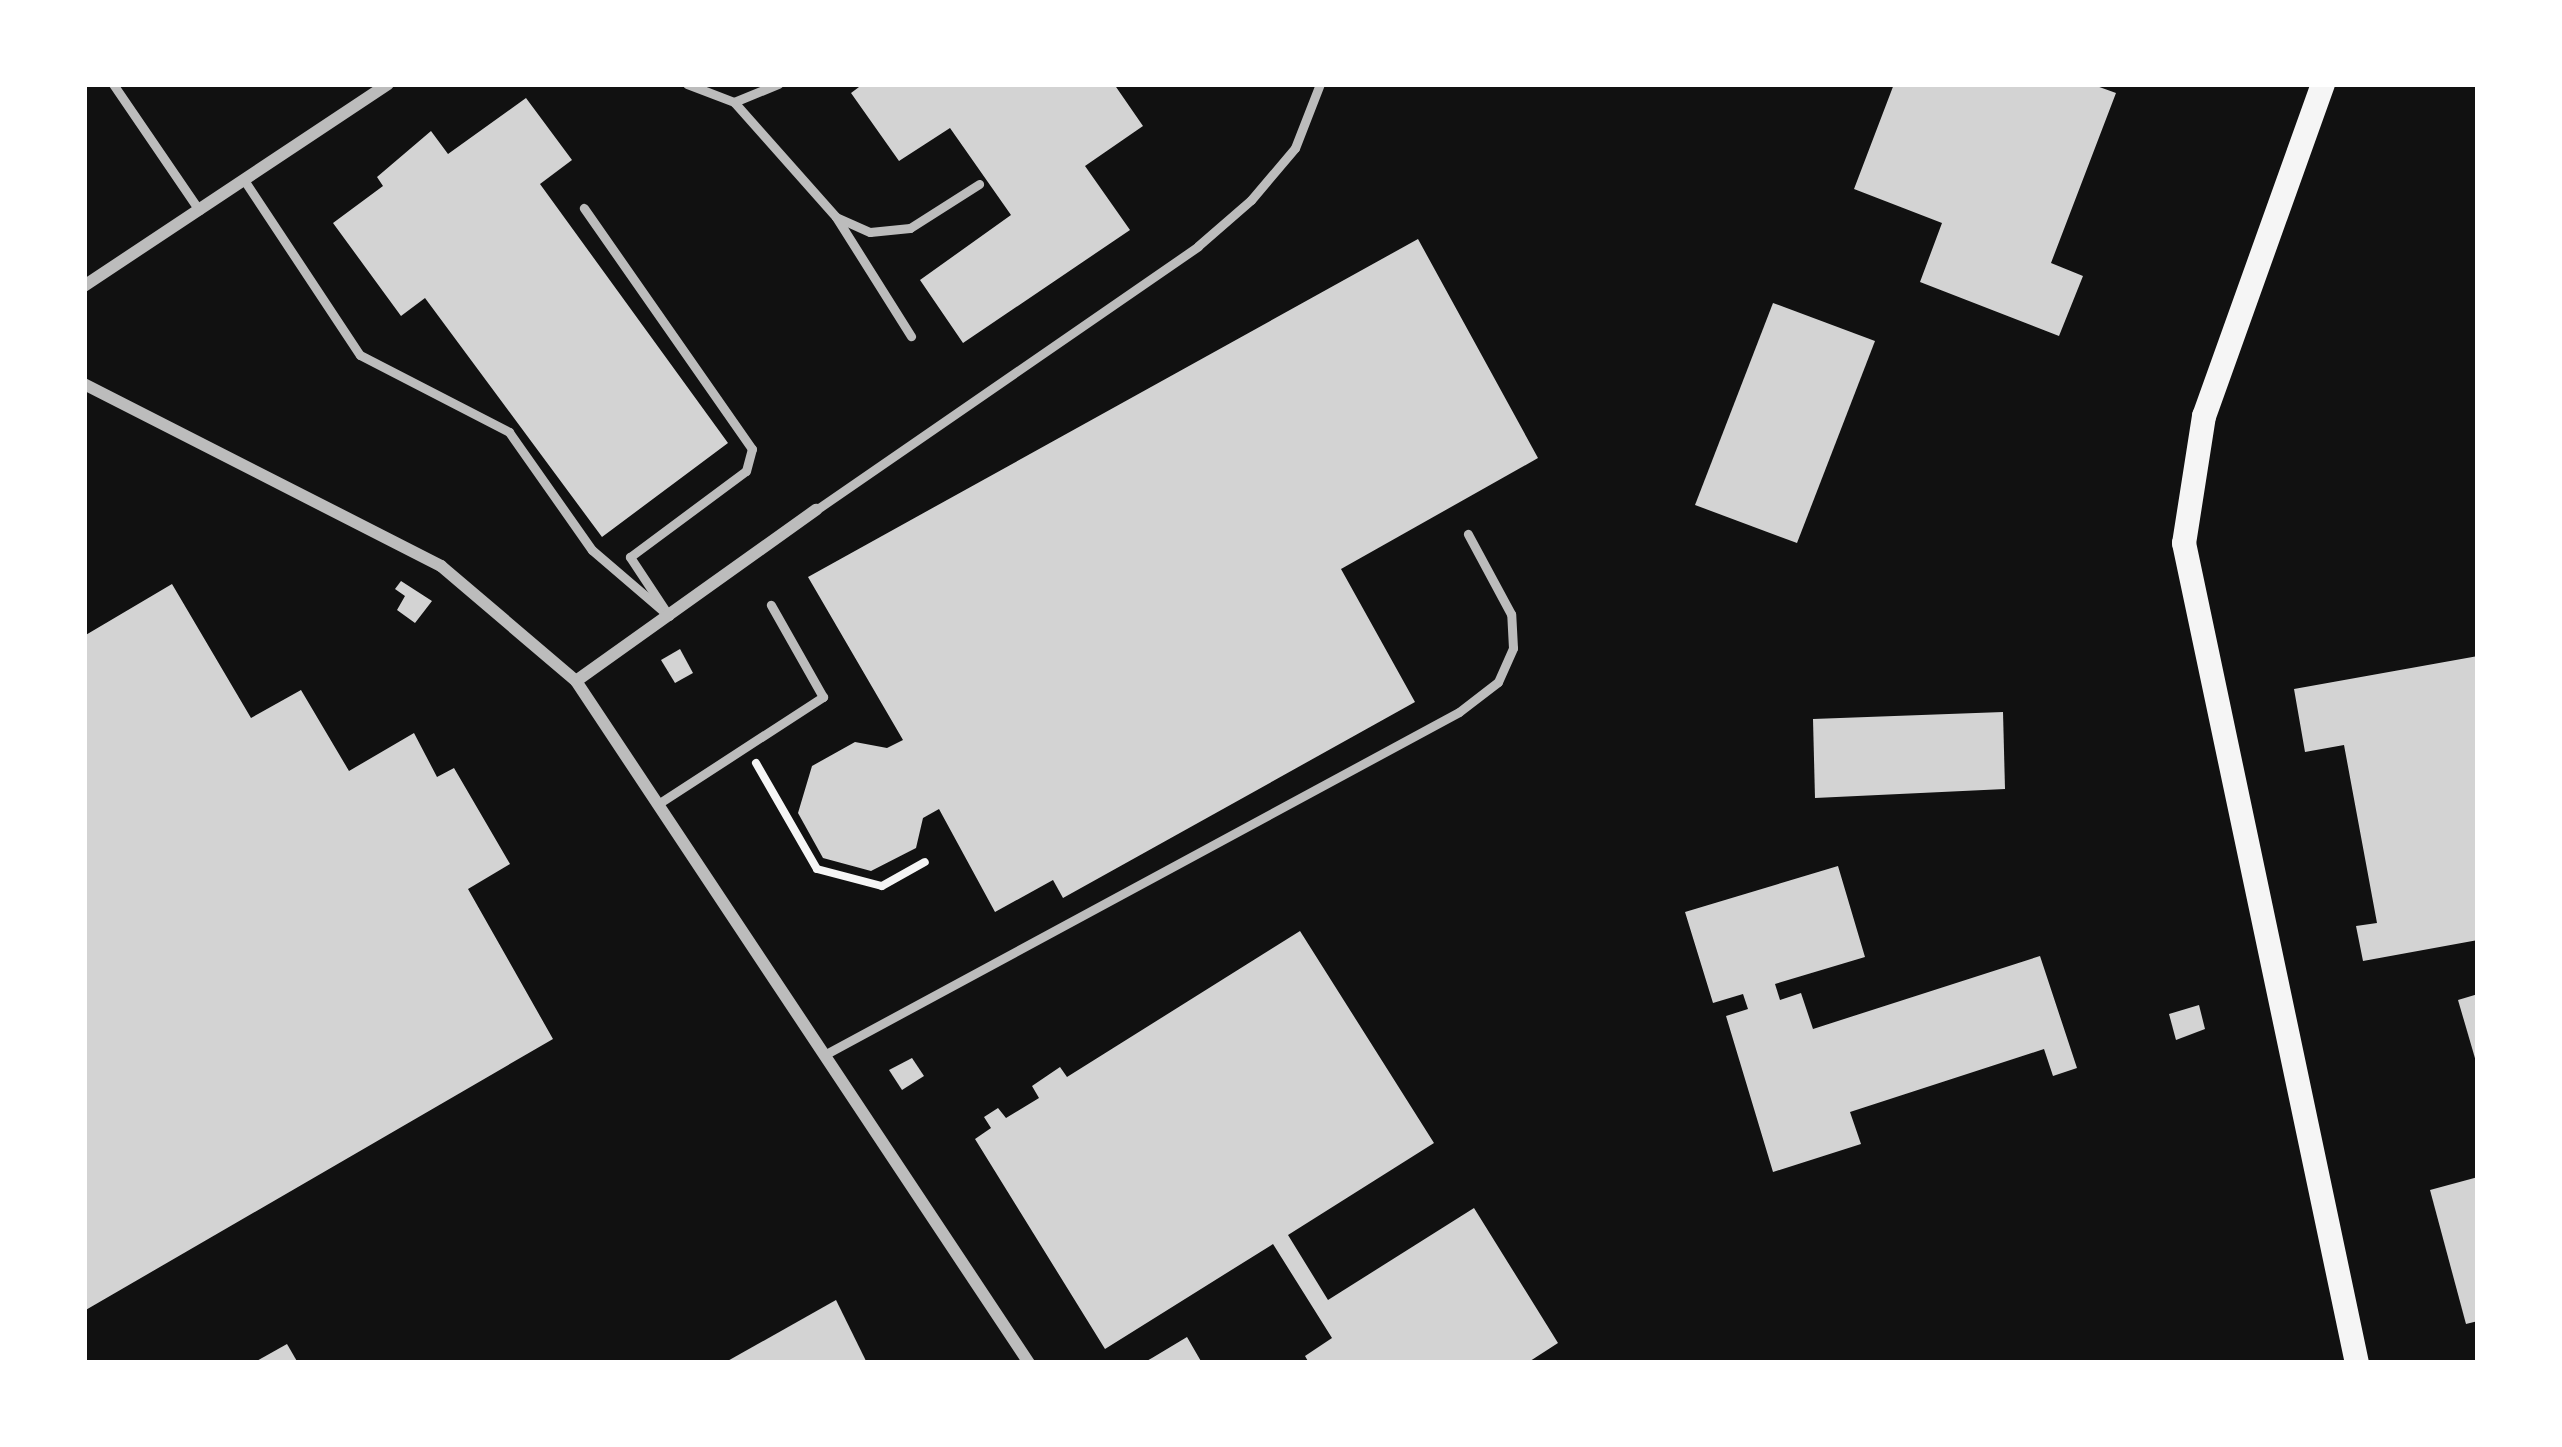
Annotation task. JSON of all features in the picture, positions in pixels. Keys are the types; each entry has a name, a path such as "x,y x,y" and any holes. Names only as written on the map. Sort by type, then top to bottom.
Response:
{"main road":[{"path":"2323,84 2204,416 2184,543 2357,1363"}],"street":[{"path":"84,286 388,84"},
{"path":"84,384 441,566 576,681 1029,1363"},
{"path":"576,681 816,509"}],"lane":[{"path":"113,84 199,210"},
{"path":"687,84 734,102 836,217 911,336"},
{"path":"734,102 778,84"},
{"path":"816,509 1198,246 1251,200 1294,148 1320,84"},
{"path":"244,180 360,356 509,432 592,550 669,616"},
{"path":"836,217 870,232 910,228 979,184"},
{"path":"584,208 752,449 746,471 630,557 669,616"},
{"path":"826,1054 1459,712 1498,682 1513,648 1511,614 1468,534"},
{"path":"658,803 823,697 771,605"}],"path":[{"path":"747,746 817,869 882,886 925,862"}],"building":[{"path":"863,84 1114,84 1143,126 1085,166 1130,230 963,343 920,280 1011,215 950,128 899,161 851,93"},
{"path":"1894,84 2091,84 2116,93 2051,263 2083,276 2059,336 1920,282 1942,223 1854,189"},
{"path":"526,98 572,160 540,184 728,443 602,537 425,298 401,316 333,223 383,186 377,177 431,131 448,154"},
{"path":"1418,239 1538,458 1341,569 1415,702 1063,898 1053,880 995,912 939,809 923,818 916,848 871,871 823,858 798,813 812,766 855,742 887,748 903,740 808,577"},
{"path":"1773,303 1875,341 1797,543 1695,505"},
{"path":"401,581 432,601 415,623 397,610 405,596 395,589"},
{"path":"172,584 251,718 301,690 349,771 414,733 437,777 454,768 510,864 468,889 553,1039 84,1311 84,636"},
{"path":"680,649 693,673 675,683 661,660"},
{"path":"2478,656 2478,940 2363,961 2356,926 2377,923 2344,745 2305,752 2294,689"},
{"path":"2003,712 2005,789 1815,798 1813,719"},
{"path":"1838,866 1865,957 1775,984 1780,1000 1801,993 1813,1029 2040,956 2077,1068 2053,1076 2044,1049 1850,1112 1861,1144 1773,1172 1726,1016 1748,1009 1743,994 1713,1003 1685,912"},
{"path":"1300,931 1434,1143 1288,1235 1328,1300 1474,1208 1558,1343 1527,1363 1309,1363 1305,1356 1332,1338 1273,1244 1105,1349 975,1139 991,1128 984,1117 998,1108 1006,1118 1039,1098 1032,1086 1060,1067 1067,1077"},
{"path":"2478,994 2478,1065 2477,1065 2458,1000"},
{"path":"2199,1005 2205,1029 2176,1040 2169,1014"},
{"path":"912,1058 924,1076 902,1090 889,1070"},
{"path":"2478,1177 2478,1321 2466,1324 2430,1190"},
{"path":"836,1300 867,1363 724,1363"},
{"path":"1187,1337 1202,1363 1143,1363 1152,1358"},
{"path":"287,1344 298,1363 253,1363"}]}
